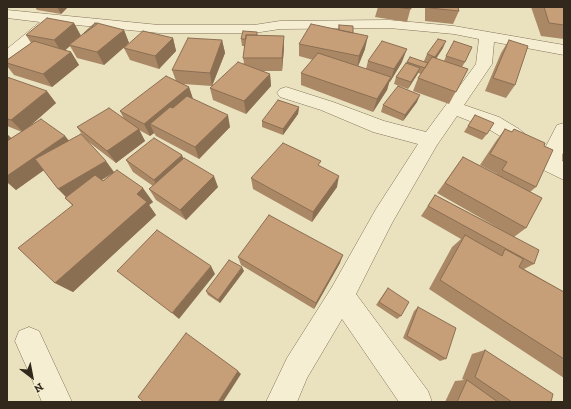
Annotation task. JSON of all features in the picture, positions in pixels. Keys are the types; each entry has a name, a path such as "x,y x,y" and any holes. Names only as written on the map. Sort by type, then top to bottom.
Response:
{"street":[{"path":"78,22 92,7"},
{"path":"7,14 159,29 254,29 277,19 389,24 454,30 564,50"},
{"path":"7,57 53,18"},
{"path":"281,402 297,368 341,296 384,216 430,140 484,64 486,36"},
{"path":"286,93 327,106 380,127 430,140"},
{"path":"454,108 492,122 512,134 542,160 558,169"},
{"path":"558,169 552,155 564,130"},
{"path":"341,296 417,402"},
{"path":"29,341 57,402"}],"building":[{"path":"395,7 411,7 411,9"},
{"path":"458,7 459,11 430,8"},
{"path":"544,7 564,7 564,25 549,23"},
{"path":"47,18 74,23 54,40 26,35"},
{"path":"95,23 97,24 84,33"},
{"path":"97,23 124,30 97,52 69,45"},
{"path":"311,24 368,36 359,56 299,44"},
{"path":"339,25 353,26 353,33 339,30"},
{"path":"143,31 173,38 155,56 124,48"},
{"path":"243,31 257,32 257,35 246,35 246,39 241,39"},
{"path":"246,35 284,36 282,58 243,58"},
{"path":"188,38 222,40 210,73 172,70"},
{"path":"438,39 446,41 435,57 427,54"},
{"path":"509,40 528,46 515,85 493,78"},
{"path":"34,41 71,52 43,74 7,63 7,60"},
{"path":"382,41 407,49 394,69 368,61"},
{"path":"454,41 472,47 465,62 446,56"},
{"path":"318,53 391,77 377,99 301,73"},
{"path":"410,57 428,63 425,68 407,62"},
{"path":"432,57 468,69 456,92 418,78"},
{"path":"238,62 270,74 244,101 210,88"},
{"path":"406,63 420,68 411,82 396,77"},
{"path":"166,76 189,87 144,124 120,111"},
{"path":"7,77 47,91 11,120 7,119"},
{"path":"398,86 420,95 405,115 383,105"},
{"path":"187,96 228,115 195,147 150,124 170,107 173,108"},
{"path":"278,100 299,107 283,129 262,121"},
{"path":"109,108 139,129 107,151 77,127"},
{"path":"475,115 494,123 487,134 468,126"},
{"path":"41,119 65,136 7,176 7,141"},
{"path":"505,129 512,132 514,129 545,143 544,146 553,150 536,187 502,170 507,162 490,154"},
{"path":"81,134 106,161 58,189 35,159"},
{"path":"154,138 182,155 154,180 126,160"},
{"path":"283,143 321,161 318,165 339,176 313,212 251,178"},
{"path":"463,157 542,198 526,228 445,183"},
{"path":"184,158 214,176 180,210 149,189"},
{"path":"117,170 143,188 137,194 147,202 55,283 18,248 73,205 65,198 95,175 103,181"},
{"path":"435,195 539,250 534,264 428,206"},
{"path":"269,215 343,255 316,303 238,257"},
{"path":"157,230 211,266 172,313 117,271"},
{"path":"465,235 502,256 505,249 523,259 519,267 564,292 564,359 440,280"},
{"path":"229,260 242,267 218,300 206,291"},
{"path":"388,288 409,302 401,316 379,302"},
{"path":"418,307 456,328 446,359 407,336"},
{"path":"186,333 238,371 218,402 144,402 138,397"},
{"path":"485,350 553,394 551,402 512,402 475,377"},
{"path":"467,380 498,402 457,402"}]}
